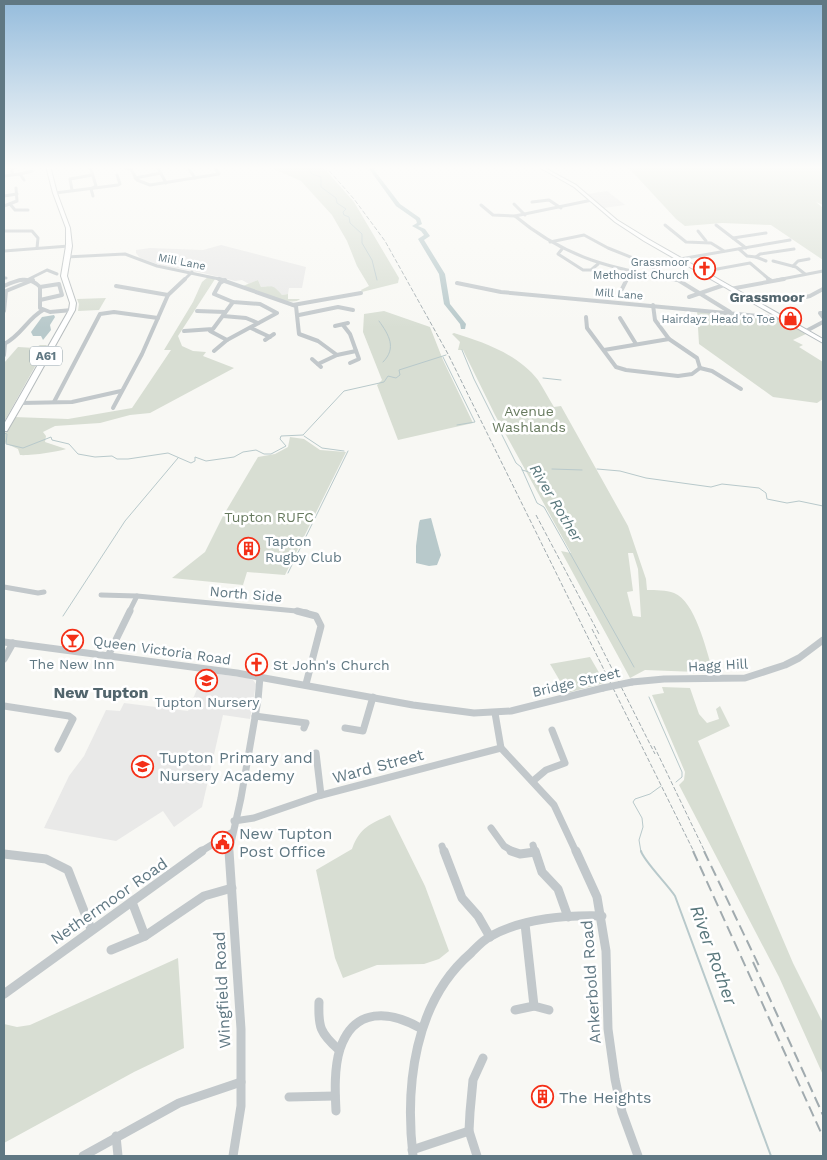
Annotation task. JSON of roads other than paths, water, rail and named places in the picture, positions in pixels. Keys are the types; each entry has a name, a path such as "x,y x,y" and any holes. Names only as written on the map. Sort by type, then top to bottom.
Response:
{"highway":[{"path":"65,220 68,228 69,246 64,276 71,296 72,310"},
{"name":"A61","path":"4,429 72,310"}],"main road":[{"path":"616,220 701,272 823,341"}],"street":[{"path":"520,220 534,232 562,249 598,264 630,272 678,280 732,313"},
{"path":"665,225 686,242 706,241 720,247 724,251"},
{"path":"716,225 746,248"},
{"path":"4,231 32,231 38,238 37,248"},
{"path":"698,231 706,241"},
{"path":"733,238 766,233"},
{"path":"550,242 584,234 608,248 653,266 655,276"},
{"path":"680,259 790,240"},
{"path":"4,251 69,246"},
{"path":"562,249 558,254 583,270 591,270 598,264"},
{"path":"739,249 747,256 766,261"},
{"path":"756,257 760,254 794,249"},
{"name":"Mill Lane","path":"66,257 125,254 157,266 225,280 293,305"},
{"path":"793,266 798,261 810,259"},
{"path":"773,261 793,266 805,274"},
{"path":"701,272 750,263 770,280"},
{"path":"4,311 6,291 31,280 47,270 57,274"},
{"path":"113,408 142,354 168,295 192,272"},
{"path":"622,289 630,272"},
{"path":"730,288 805,274 821,272 823,276"},
{"path":"4,286 21,279 31,280 40,287 58,284 62,296 40,300"},
{"path":"214,351 227,340 276,312 257,303 233,302 214,294 225,280"},
{"name":"Mill Lane","path":"457,283 501,292 781,318"},
{"path":"689,298 724,285"},
{"path":"116,286 168,295"},
{"path":"40,287 40,308 50,312 72,310"},
{"path":"792,300 810,296 823,289"},
{"path":"293,305 361,293"},
{"path":"210,331 218,325 233,302"},
{"path":"293,305 298,308 299,315 296,328 300,334 318,341 337,355"},
{"path":"299,315 344,306 353,310"},
{"path":"653,306 655,320 669,339 697,358 700,368"},
{"path":"4,356 6,348 4,344 18,336 31,317 43,310"},
{"path":"54,402 100,314 116,311 146,318 158,318"},
{"path":"197,311 246,318 258,323"},
{"path":"586,317 587,328 616,367 626,370 683,376 696,373 700,368"},
{"path":"620,318 636,344"},
{"path":"806,331 823,322"},
{"path":"335,326 346,324 350,334 359,359 358,362 350,364"},
{"path":"250,328 270,337"},
{"path":"184,331 210,331 227,340"},
{"path":"604,350 669,339"},
{"path":"312,359 319,365 337,355 356,351"},
{"path":"700,368 712,371 741,389"},
{"path":"20,403 72,402 121,390"},
{"path":"4,587 38,593 44,592"},
{"name":"North Side","path":"101,595 137,596 306,612 316,615 321,622 321,630 306,684"},
{"path":"108,656 137,596"},
{"name":"Hagg Hill","path":"664,679 745,678 792,662 820,644 823,640"},
{"name":"Queen Victoria Road","path":"4,642 306,684 436,708 474,713 495,713"},
{"path":"4,659 13,643"},
{"name":"Wingfield Road","path":"233,1156 241,1106 241,1029 229,848 231,833 241,798 260,677"},
{"name":"Bridge Street","path":"495,713 511,712 632,682 664,679"},
{"path":"345,728 363,731 373,697"},
{"path":"4,706 69,716 73,719 58,749"},
{"path":"495,713 501,748"},
{"path":"255,716 305,726"},
{"path":"533,781 546,770 566,763 552,730"},
{"name":"Ankerbold Road","path":"501,748 554,805 598,897 606,951 608,1029 615,1079 622,1112 638,1156"},
{"name":"Ward Street","path":"234,822 254,818 321,795 501,748"},
{"path":"316,753 321,795"},
{"path":"491,828 507,850 515,854 534,848 542,872 558,889 568,917"},
{"name":"Nethermoor Road","path":"4,994 91,929 132,902 217,840 231,833"},
{"path":"442,846 462,898 478,916 490,937"},
{"path":"4,854 60,863 68,870 91,929"},
{"path":"111,950 145,936 204,896 232,888"},
{"path":"132,902 145,936"},
{"path":"469,1131 412,1153 410,1109 412,1076 422,1029 435,999 453,969 490,937 526,924 586,915 602,916"},
{"path":"526,924 534,1006"},
{"path":"319,1002 318,1022 320,1032 339,1050"},
{"path":"515,1010 534,1006 549,1010"},
{"path":"336,1111 335,1096 339,1050 353,1028 363,1018 376,1014 402,1018 422,1029"},
{"path":"477,1156 469,1131 473,1080 483,1058"},
{"path":"83,1156 116,1136 179,1103 241,1082"},
{"path":"289,1097 335,1096"},
{"path":"116,1136 118,1156"}],"waterway":[{"path":"350,220 350,223 362,234 362,243 372,260 377,280"},
{"name":"River Rother","path":"418,220 420,224 414,226 423,230 427,236 421,239 442,274 447,304 463,324 463,328"},
{"path":"379,321 386,331 391,347 383,362"},
{"name":"River Rother","path":"462,350 474,379 516,463 522,470"},
{"path":"4,433 7,434 6,444 23,448 51,437 52,440 69,444 78,454 95,457 112,456 117,459 168,453 191,463 195,461 195,457 206,461 234,457 243,452 256,450 264,454 271,454 286,446 280,439 281,436 303,435 344,391 384,382 388,376 396,378 400,375 399,370 446,355"},
{"path":"443,357 475,422 457,425"},
{"path":"543,378 561,380"},
{"path":"304,436 322,448 344,451"},
{"path":"288,573 348,451"},
{"path":"63,616 125,521 178,458"},
{"path":"552,469 582,470"},
{"path":"597,469 620,471 646,478 711,487 722,484 759,488 766,493 767,499 787,503 799,501 823,506"},
{"path":"522,470 533,473"},
{"name":"River Rother","path":"522,470 537,503 544,507 634,667"},
{"name":"River Rother","path":"649,697 682,772 682,777 676,782"},
{"name":"River Rother","path":"641,852 639,840 643,827 642,818 633,802 635,799 650,794 661,786"},
{"name":"River Rother","path":"641,851 675,896 771,1156"}],"railway":[{"path":"370,220 385,241 448,354 694,852"},
{"path":"536,515 599,634"},
{"path":"592,629 655,754"},
{"path":"654,746 705,852"},
{"path":"693,851 823,1137"},
{"path":"704,851 760,968"},
{"path":"753,962 823,1115"}],"place":[{"name":"Grassmoor Methodist Church","path":"705,268"},
{"name":"Hairdayz Head to Toe","path":"791,319"},
{"name":"Tapton Rugby Club","path":"249,549"},
{"name":"The New Inn","path":"72,641"},
{"name":"St John's Church","path":"257,665"},
{"name":"Tupton Nursery","path":"207,680"},
{"name":"Tupton Primary and Nursery Academy","path":"143,766"},
{"name":"New Tupton Post Office","path":"223,842"},
{"name":"The Heights","path":"543,1097"}],"district":[{"name":"Grassmoor","path":"767,297"},
{"name":"New Tupton","path":"101,692"}],"park label":[{"name":"Avenue Washlands","path":"529,420"},
{"name":"Tupton RUFC","path":"269,517"}]}
